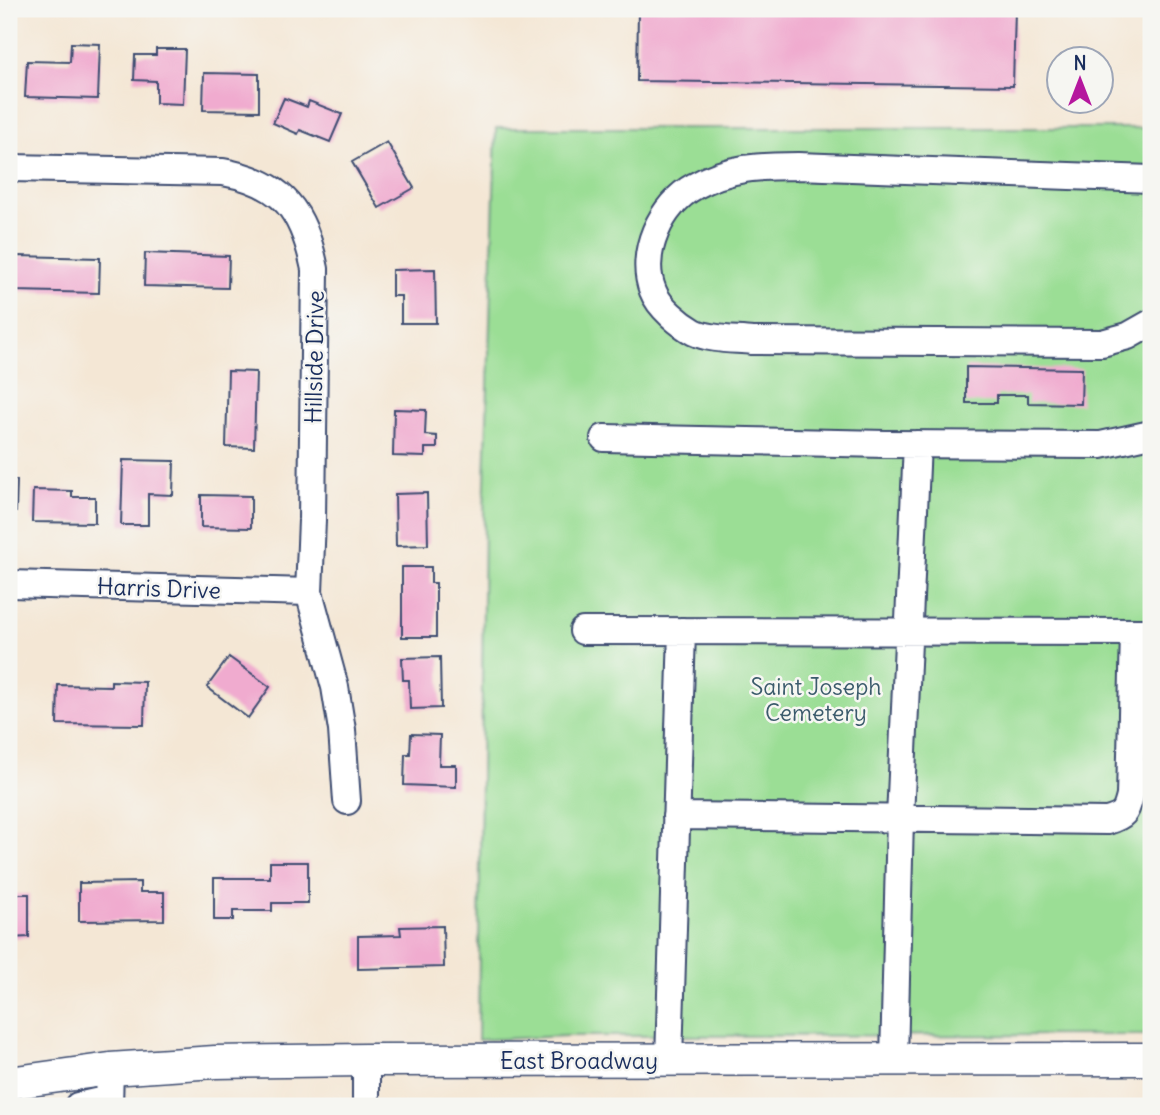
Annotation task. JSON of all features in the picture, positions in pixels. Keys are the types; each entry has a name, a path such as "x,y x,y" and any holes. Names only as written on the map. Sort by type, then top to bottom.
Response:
{"main road":[{"name":"East Broadway","path":"9,1083 109,1092 215,1062 1151,1059"}],"street":[{"path":"1151,179 758,166 721,173 691,187 667,210 653,235 648,264 653,292 672,316 696,333 721,339 1102,343 1128,336 1151,323"},
{"name":"Hillside Drive","path":"9,168 223,172 243,176 264,185 283,198 298,217 309,242 315,269 309,592 335,687 342,730 347,801"},
{"path":"604,438 1101,445 1151,434"},
{"path":"894,1059 917,444"},
{"name":"Harris Drive","path":"9,583 309,592"},
{"path":"583,631 1142,632 1130,796 1121,817 1107,821 676,816"},
{"path":"669,1060 682,631"},
{"path":"366,1060 366,1106"},
{"name":"East Broadway","path":"78,1106 109,1092"}],"green space":[{"name":"Saint Joseph Cemetery","path":"496,128 1151,128 1151,1035 567,1036 478,1040 484,516"}],"building":[{"path":"638,9 1015,9 1013,86 637,81"},
{"path":"71,43 100,44 98,99 25,97 27,61 70,62"},
{"path":"156,49 185,49 183,104 156,103 156,81 134,80 135,55 156,55"},
{"path":"204,73 259,74 259,111 203,110"},
{"path":"284,98 307,107 309,101 342,114 330,142 300,130 298,134 273,123"},
{"path":"387,142 414,188 379,208 352,162"},
{"path":"145,253 229,256 228,288 144,286"},
{"path":"17,256 100,258 99,293 16,291"},
{"path":"435,269 436,323 401,323 401,296 392,296 392,270"},
{"path":"966,367 1082,369 1081,404 1028,403 1028,395 997,395 997,403 966,403"},
{"path":"228,371 256,372 254,448 226,447"},
{"path":"394,409 426,410 425,435 437,436 437,448 425,448 425,457 393,456"},
{"path":"123,460 174,461 173,495 148,494 148,525 121,525"},
{"path":"9,480 17,480 16,512 9,512"},
{"path":"33,490 72,491 72,497 95,497 95,523 32,522"},
{"path":"427,493 428,545 396,546 395,494"},
{"path":"201,495 251,496 251,528 201,527"},
{"path":"402,567 431,567 431,583 436,583 436,637 402,637"},
{"path":"229,657 270,687 248,718 207,687"},
{"path":"440,657 441,708 410,709 409,680 403,680 402,658"},
{"path":"111,681 145,682 144,725 57,724 58,685 111,686"},
{"path":"411,734 440,735 439,765 456,765 456,787 404,785 405,754 410,754"},
{"path":"270,862 308,862 308,903 272,903 272,911 233,911 233,920 214,920 214,878 270,878"},
{"path":"140,882 140,892 164,892 164,920 79,921 79,883"},
{"path":"9,894 29,894 29,937 9,938"},
{"path":"443,926 444,967 358,969 358,936 401,935 400,927"}]}
